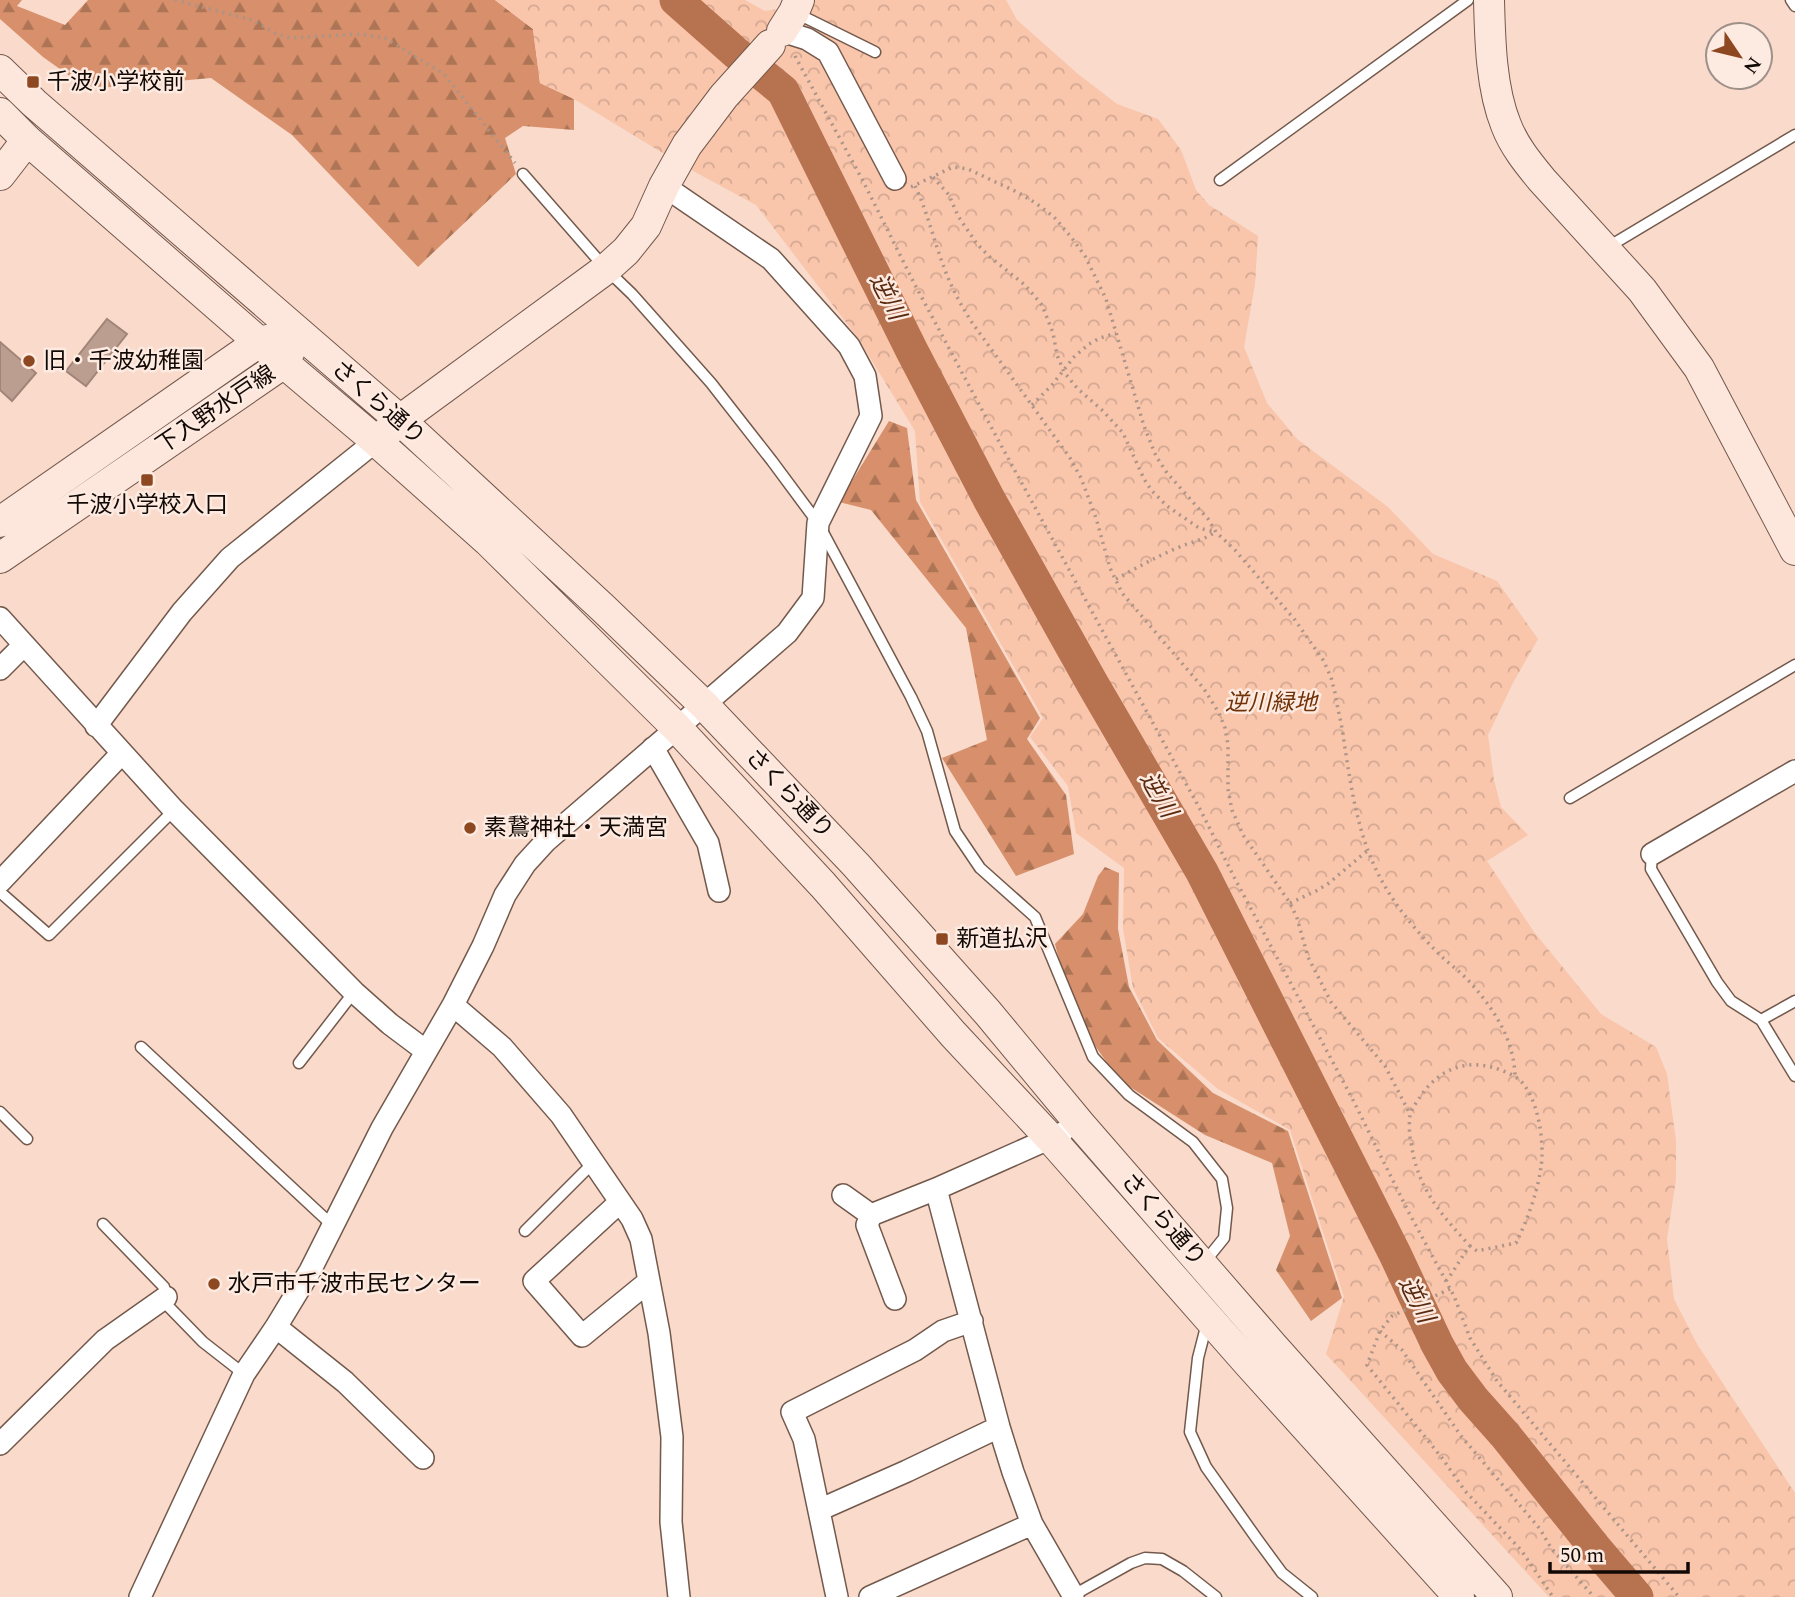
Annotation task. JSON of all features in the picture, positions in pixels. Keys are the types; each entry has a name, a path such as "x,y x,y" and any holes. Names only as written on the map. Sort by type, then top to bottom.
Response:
{"street":[{"path":"1489,0 1498,103 1507,128 1527,162 1642,290 1699,368 1795,550"},
{"path":"96,726 182,612 230,558 400,420 606,269 626,251 646,226 687,145 730,88 786,22 828,52 905,182"},
{"name":"さくら通り","path":"0,70 34,103 400,420 704,705 856,865 988,1013 1202,1265 1496,1597"},
{"name":"さくら通り","path":"0,113 27,140 488,541 677,728 823,885 953,1034 1051,1139 1459,1597"},
{"path":"0,175 27,140"},
{"path":"140,1597 244,1374 310,1270 382,1128 453,1005 505,895 525,864 546,841 787,633 813,598 818,523 871,416 865,376 849,345 771,259 664,186"},
{"name":"下入野水戸線","path":"0,522 259,342 298,333"},
{"name":"下入野水戸線","path":"0,558 284,363 298,333"},
{"path":"0,618 174,810 354,992 426,1051"},
{"path":"0,669 24,645"},
{"path":"653,748 708,844 719,891"},
{"path":"0,882 122,753"},
{"path":"1652,854 1795,771"},
{"path":"453,1005 502,1047 561,1115 632,1219 641,1240 659,1333 672,1437 671,1522 679,1597"},
{"path":"895,1299 867,1225 871,1214 936,1189 1080,1124"},
{"path":"936,1189 999,1427 1032,1524 1071,1596"},
{"path":"843,1195 871,1214"},
{"path":"621,1202 534,1281 582,1336 648,1282"},
{"path":"0,1444 105,1340 166,1297"},
{"path":"837,1597 804,1439 792,1412 915,1350 943,1331 972,1321"},
{"path":"276,1327 345,1382 423,1458"},
{"path":"819,1510 999,1427"},
{"path":"870,1597 1032,1524"}],"lane":[{"path":"1220,180 1468,0"},
{"path":"1791,0 1795,6"},
{"path":"786,22 843,35 876,52"},
{"path":"1605,249 1795,135"},
{"path":"523,174 711,383 818,523 927,731 955,831 980,868 1035,917 1093,1057 1129,1095 1193,1142 1222,1179 1227,1208 1224,1238 1202,1265"},
{"path":"1570,799 1795,665"},
{"path":"0,892 49,935 174,810"},
{"path":"1652,854 1651,869 1717,982 1731,1001 1761,1020 1795,1076"},
{"path":"299,1063 354,992"},
{"path":"1761,1020 1795,1001"},
{"path":"141,1047 332,1226"},
{"path":"0,1112 27,1139"},
{"path":"525,1231 594,1162"},
{"path":"103,1224 164,1287 169,1307 203,1342 244,1374"},
{"path":"1208,1317 1198,1358 1191,1432 1206,1467 1257,1539 1282,1573 1312,1597"},
{"path":"1071,1596 1145,1558 1162,1559 1216,1597"}],"path":[{"path":"175,0 252,20 276,34 290,38 360,34 385,38 444,74 523,174"},
{"path":"786,22 914,283 1170,752 1446,1281 1466,1322 1470,1338 1497,1381 1679,1597"},
{"path":"905,182 933,177 953,167 968,169 1019,193 1054,217 1085,256 1106,299 1144,426 1156,456 1216,532 1296,620 1323,660 1335,693 1356,812 1367,851 1384,886 1415,928 1490,1005 1515,1057 1515,1076"},
{"path":"933,177 949,195 958,216 977,244 1025,285 1042,304 1064,372 1123,433 1152,491 1167,506 1199,528 1216,532"},
{"path":"905,182 924,204 945,271 959,303 1070,458 1081,478 1110,568 1122,593 1204,689 1219,713 1228,745 1228,789 1232,810 1243,835 1290,903 1308,957 1331,1002 1385,1066 1410,1114 1410,1141 1419,1177 1439,1212 1477,1251 1516,1243 1523,1229 1542,1166 1539,1122 1524,1084 1515,1076 1489,1065 1461,1066 1436,1078 1425,1089 1410,1114"},
{"path":"1032,405 1089,344 1116,333"},
{"path":"1116,579 1149,560 1181,546 1201,541 1216,532"},
{"path":"1290,903 1329,883 1367,851"},
{"path":"1446,1281 1470,1246"},
{"path":"1450,1289 1392,1316 1380,1331 1367,1366 1442,1458 1465,1491 1521,1550 1553,1597"},
{"path":"1380,1331 1402,1350 1461,1436 1540,1529 1550,1548 1594,1597"}],"green space":[{"path":"0,0 22,0 17,6 65,25 88,0 495,0 533,29 540,83 574,99 574,130 523,126 505,138 516,174 418,267 292,135 211,78 88,89 43,57 0,19"},
{"name":"逆川緑地","path":"495,0 745,0 765,11 793,7 811,0 1006,0 1017,20 1078,74 1117,104 1158,119 1181,150 1196,190 1209,205 1258,236 1255,284 1244,347 1267,403 1297,439 1388,507 1433,554 1497,581 1538,639 1488,735 1501,807 1528,835 1487,861 1534,932 1601,1014 1656,1047 1667,1074 1676,1141 1676,1179 1667,1239 1674,1299 1697,1344 1795,1493 1795,1597 1549,1597 1326,1354 1344,1297 1290,1130 1218,1089 1158,1038 1133,988 1123,928 1124,868 1076,833 1068,786 1030,737 1043,718 920,502 915,431 858,338 756,205 684,166 574,99 540,83 533,29"},
{"path":"889,421 907,428 916,500 1040,718 1027,739 1066,795 1074,854 1016,876 942,758 987,740 966,628 871,510 839,502"},
{"path":"1105,867 1119,873 1118,929 1129,987 1157,1040 1213,1093 1288,1131 1342,1298 1311,1321 1276,1270 1290,1236 1272,1163 1205,1135 1119,1080 1073,1014 1055,944 1083,914 1098,876"}],"building":[{"path":"107,319 127,334 86,386 66,371"},
{"path":"0,342 36,373 12,401 0,390"}],"waterway":[{"name":"逆川","path":"676,0 783,91 989,499 1202,872 1452,1371 1637,1597"}],"place":[{"name":"千波小学校前","path":"33,82"},
{"name":"旧・千波幼稚園","path":"29,361"},
{"name":"千波小学校入口","path":"147,480"},
{"name":"素鵞神社・天満宮","path":"470,828"},
{"name":"新道払沢","path":"942,939"},
{"name":"水戸市千波市民センター","path":"214,1284"}]}
